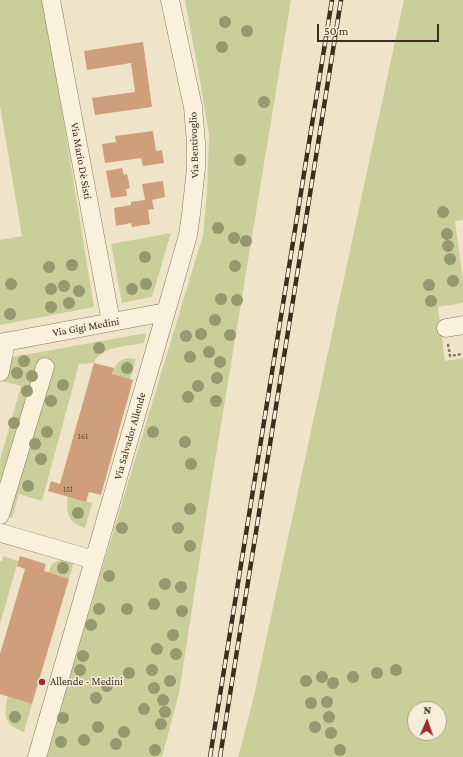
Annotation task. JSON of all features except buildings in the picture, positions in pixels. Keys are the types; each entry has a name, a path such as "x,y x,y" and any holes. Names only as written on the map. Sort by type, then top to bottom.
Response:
{"street":[{"name":"Via Mario Dè Sisti","path":"51,0 111,322"},
{"name":"Via Bentivoglio","path":"166,312 188,235 196,168 196,143 193,107 170,0"},
{"name":"Via Gigi Medini","path":"0,372 3,342 166,312"},
{"name":"Via Salvador Allende","path":"37,757 166,312"},
{"path":"0,515 46,367"},
{"path":"1,533 94,560"}],"green space":[{"path":"0,0 44,0 94,307 0,325 0,240 22,236 0,106"},
{"path":"185,0 291,0 213,473 179,693 162,757 45,757 203,235 207,193 209,135"},
{"path":"404,0 463,0 463,220 455,221 463,280 463,303 438,307 445,361 463,358 463,757 238,757 253,700"},
{"path":"171,233 152,297 122,303 111,244"},
{"path":"146,333 144,343 108,350 97,357 94,363 79,364 42,501 19,494 12,518 1,514 0,515 0,460 21,386 2,381 7,358"},
{"path":"128,358 136,359 130,380 112,374 117,363"},
{"path":"68,497 92,503 85,528 75,523 69,517 67,508"},
{"path":"3,556 18,561 0,624 0,561 2,561"},
{"path":"60,560 74,561 69,579 48,573 52,564"},
{"path":"8,696 32,704 24,732 9,723 6,714"}],"railway":[{"path":"210,757 332,0"},
{"path":"220,757 341,0"}],"place":[{"name":"Allende - Medini","path":"42,682"}]}
